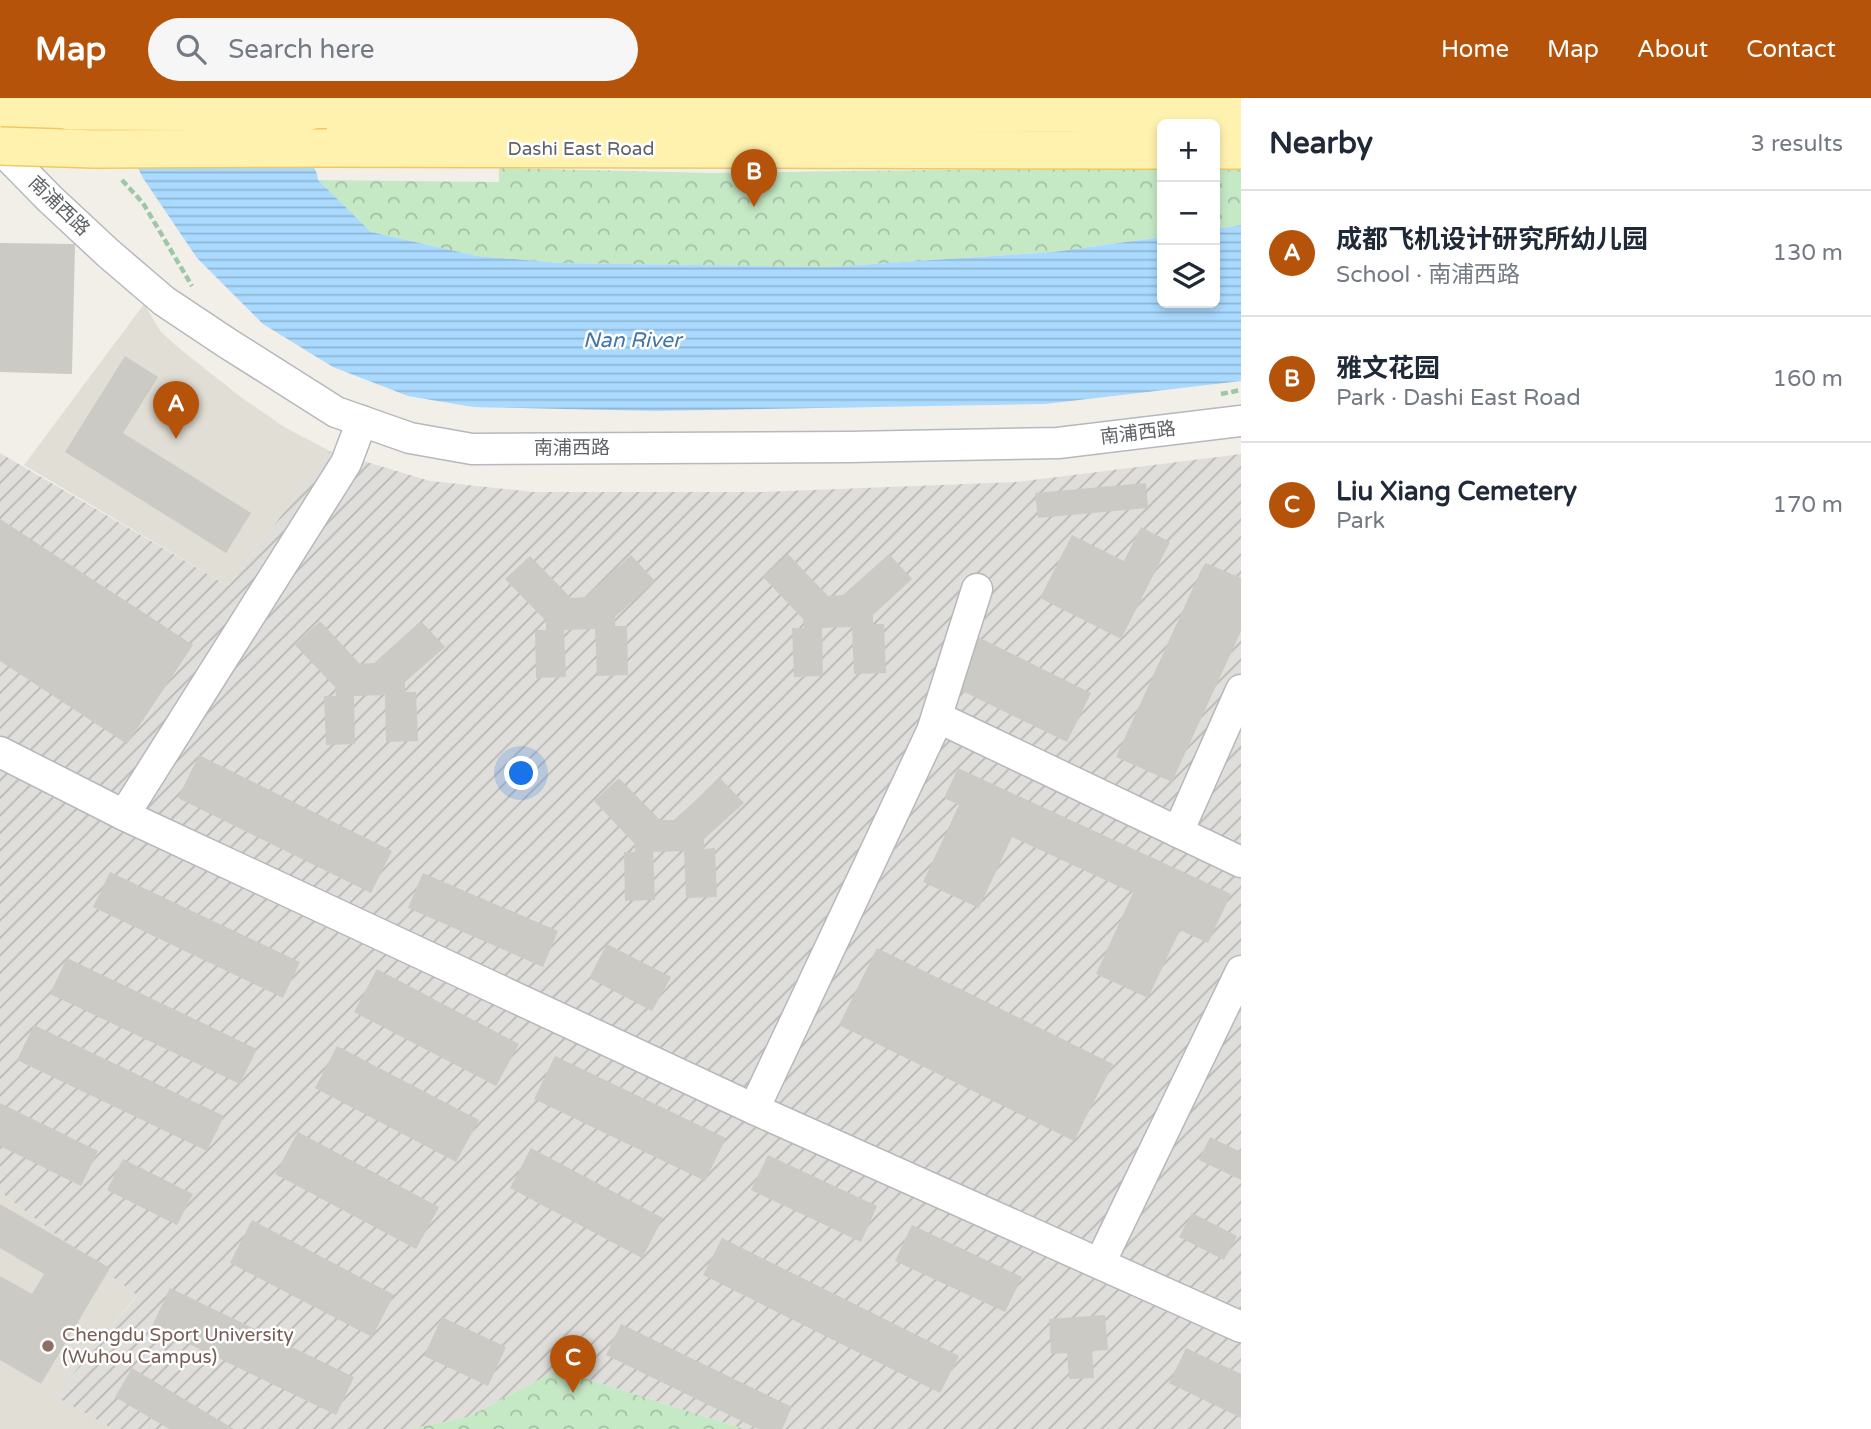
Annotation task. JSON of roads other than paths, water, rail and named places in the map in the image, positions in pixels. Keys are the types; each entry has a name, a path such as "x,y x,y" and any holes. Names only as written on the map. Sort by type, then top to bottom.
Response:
{"main road":[{"path":"0,112 494,105 1065,106 1241,116"},
{"name":"Dashi East Road","path":"0,147 1157,150"},
{"path":"1220,150 1241,150"}],"street":[{"name":"南浦西路","path":"0,147 60,208 164,301 336,412 410,438 472,449 1058,443 1241,421"},
{"path":"124,815 346,463 362,421"},
{"path":"754,1109 932,732 977,589"},
{"path":"1178,832 1241,690"},
{"path":"937,717 1241,862"},
{"path":"0,752 124,815 754,1109 1241,1327"},
{"path":"1100,1263 1241,971"}],"water":[{"name":"Nan River","path":"103,98 283,98 318,180 371,232 477,256 561,263 828,267 1053,252 1157,238 1157,308 1220,308 1220,228 1241,225 1241,381 1045,404 656,411 473,407 408,396 333,367 263,324 197,258 143,178"}],"place":[{"name":"雅文花园","path":"754,207"},
{"name":"成都飞机设计研究所幼儿园","path":"176,439"},
{"name":"Chengdu Sport University (Wuhou Campus)","path":"48,1346"},
{"name":"Liu Xiang Cemetery","path":"573,1393"}]}
